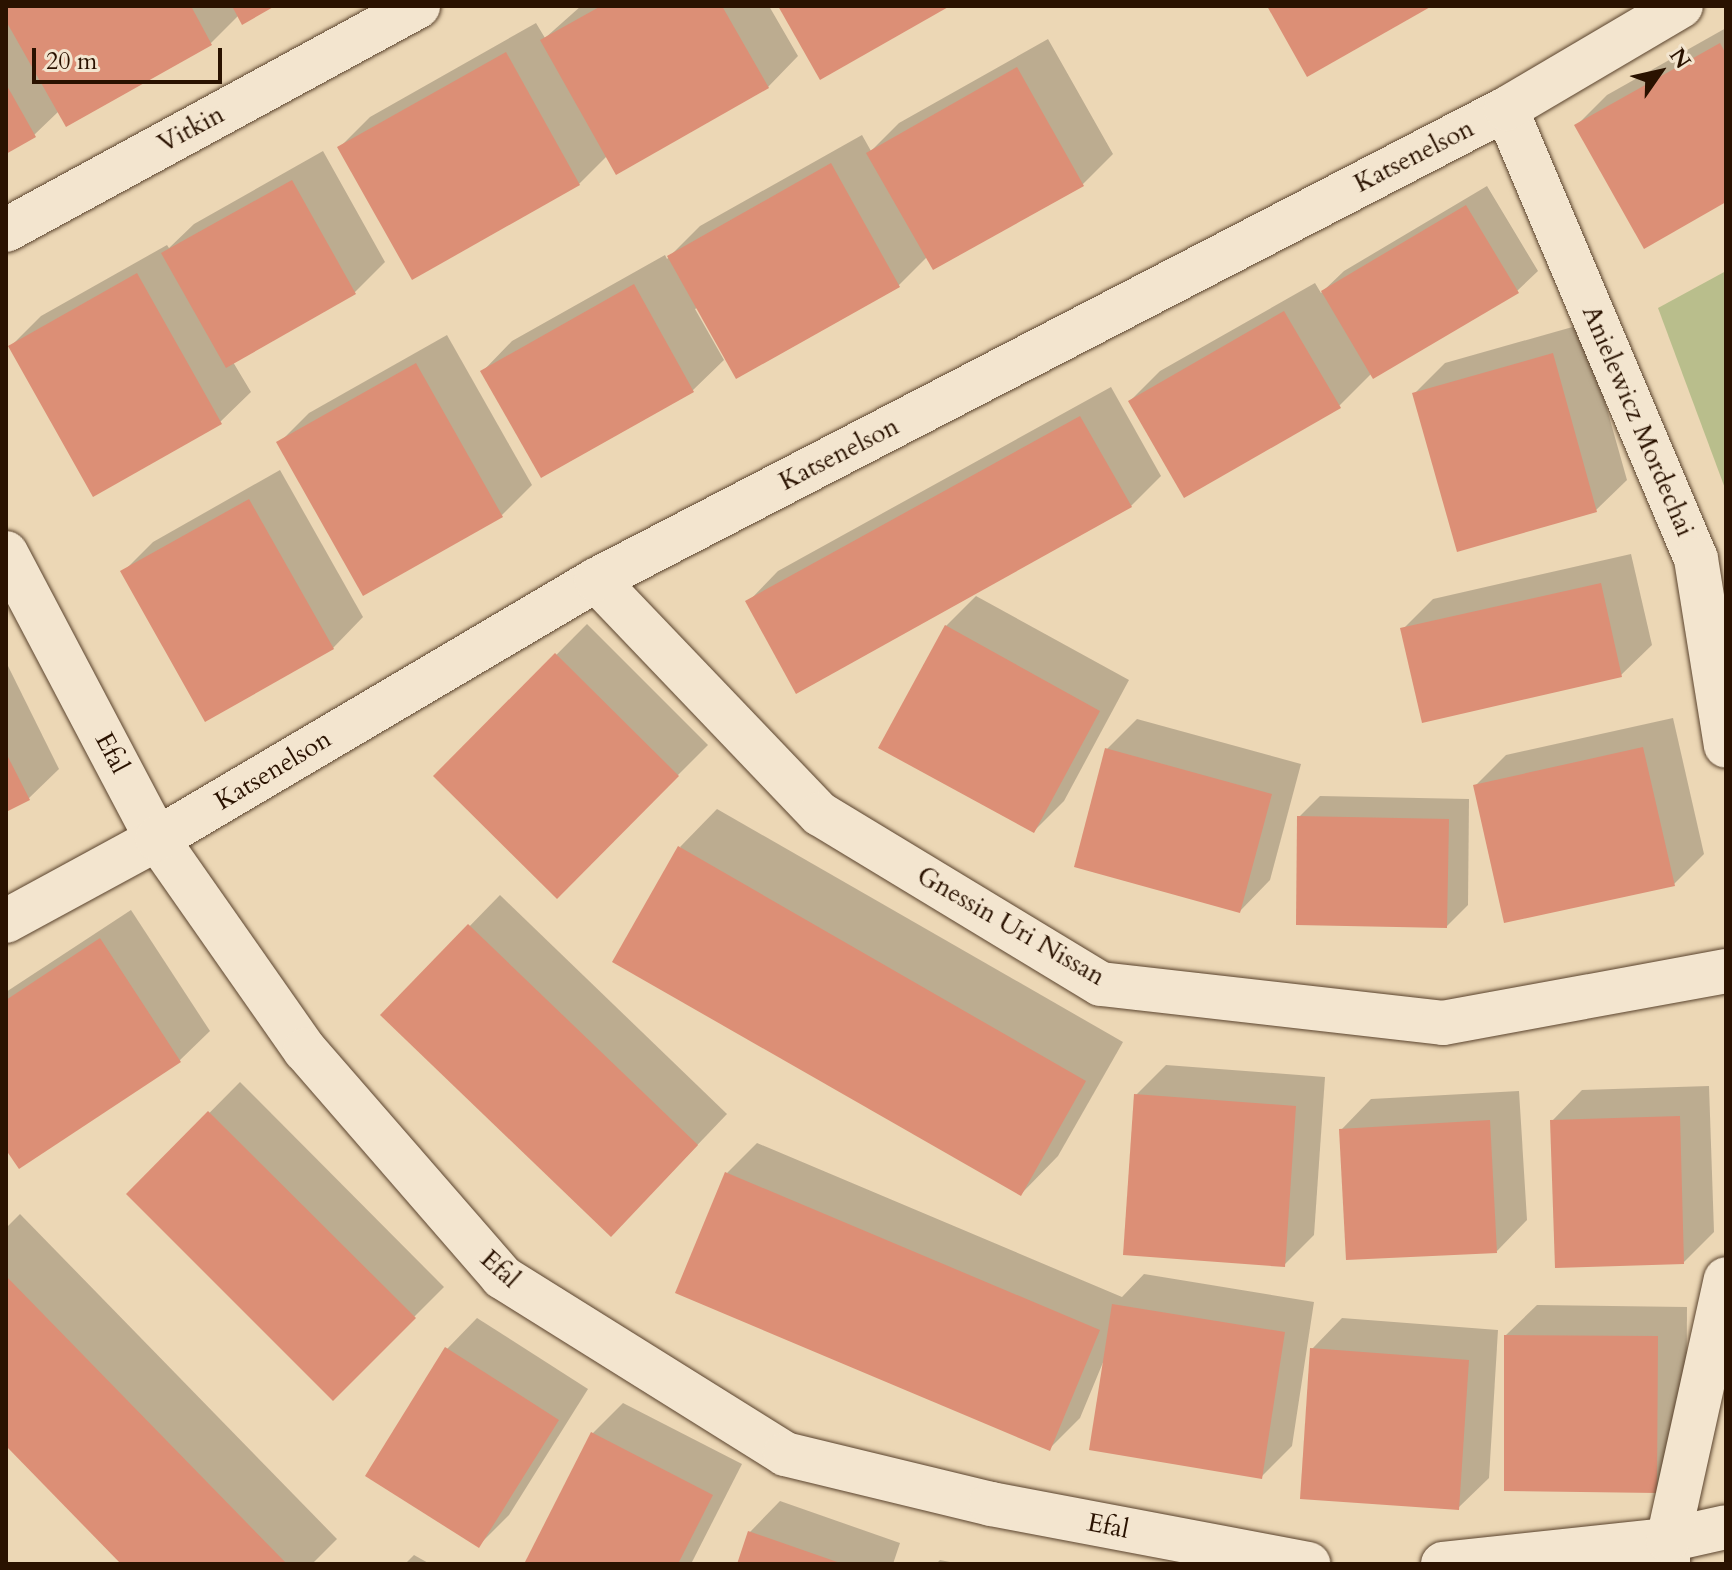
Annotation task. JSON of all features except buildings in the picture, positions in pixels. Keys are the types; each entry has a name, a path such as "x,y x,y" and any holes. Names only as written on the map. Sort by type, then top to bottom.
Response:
{"street":[{"name":"Vitkin","path":"6,230 418,6"},
{"name":"Katsenelson","path":"6,921 157,839 596,580 1506,109 1681,6"},
{"name":"Anielewicz Mordechai","path":"1506,109 1696,559 1726,746"},
{"name":"Efal","path":"6,553 157,839 305,1050 502,1277 785,1454 991,1504 1308,1564"},
{"name":"Gnessin Uri Nissan","path":"596,580 820,814 1101,984 1443,1023 1726,971"},
{"path":"1668,1552 1726,1279"},
{"path":"1443,1564 1668,1552 1726,1527"}],"green space":[{"path":"1726,271 1726,491 1658,308"}]}
